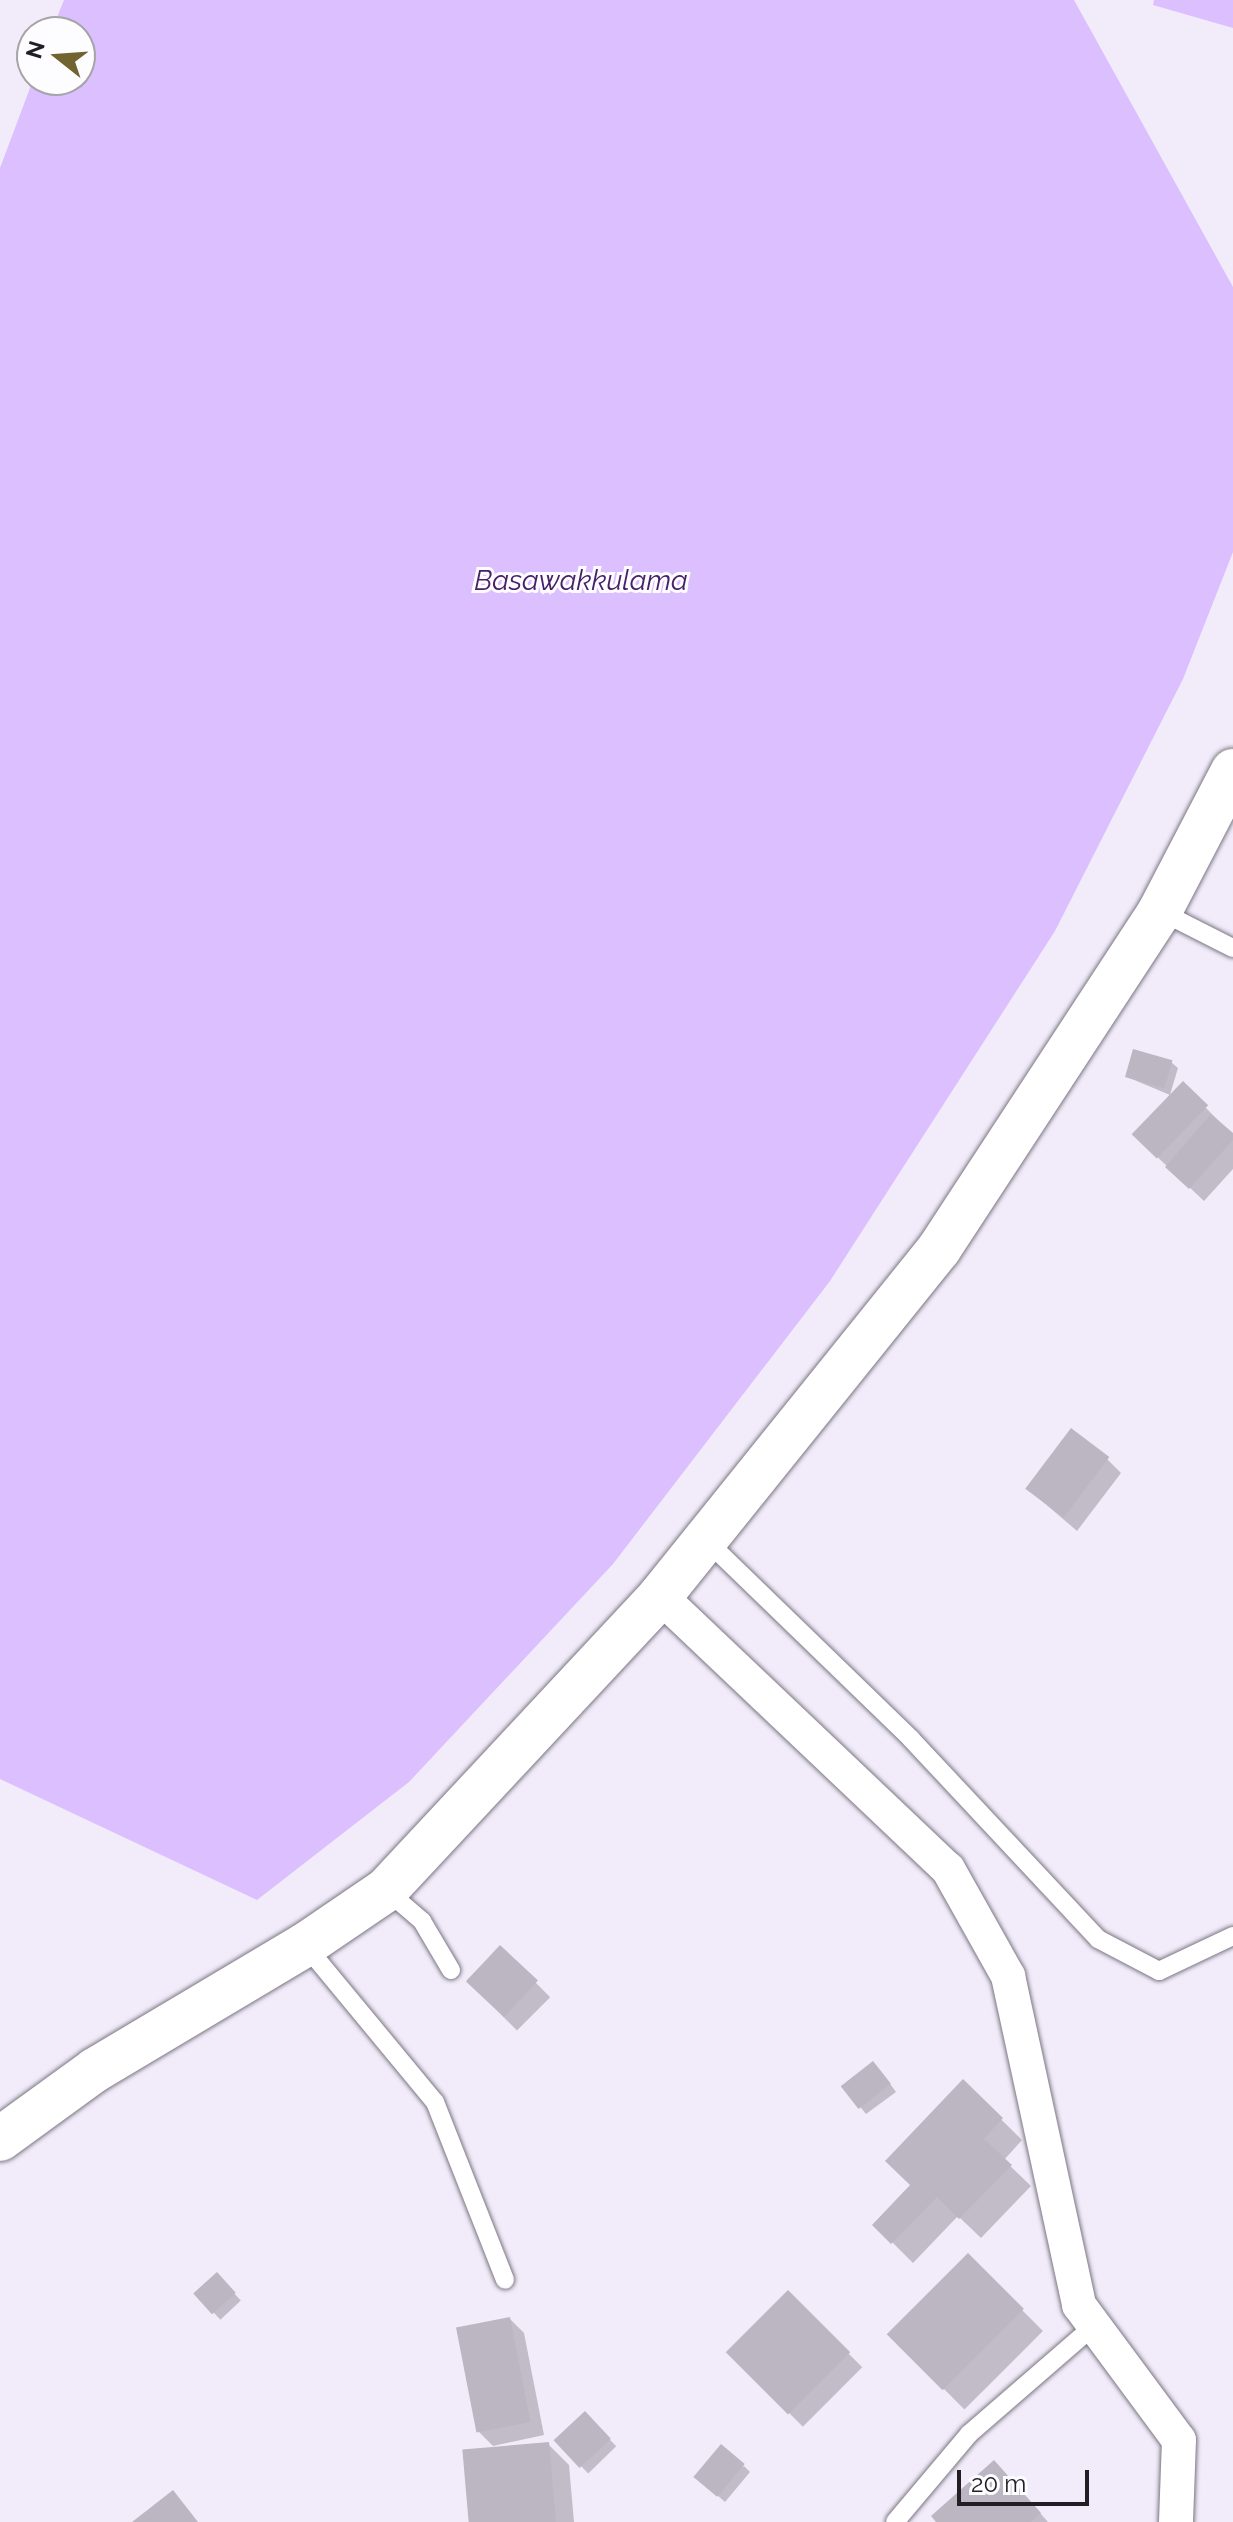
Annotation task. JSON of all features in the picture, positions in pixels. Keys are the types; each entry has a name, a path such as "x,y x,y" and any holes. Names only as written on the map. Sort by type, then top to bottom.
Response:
{"street":[{"path":"0,2139 95,2070 305,1945 386,1890 660,1596 939,1249 1160,911 1233,771"},
{"path":"660,1596 948,1869 1008,1976 1079,2305 1179,2440 1176,2522"}],"lane":[{"path":"1160,911 1233,948"},
{"path":"707,1541 911,1739 1098,1939 1159,1971 1233,1936"},
{"path":"386,1890 422,1921 451,1970"},
{"path":"305,1945 435,2102 505,2280"},
{"path":"895,2522 969,2434 1095,2325"}],"water":[{"name":"Basawakkulama","path":"64,0 1074,0 1233,287 1233,552 1183,679 1055,931 830,1281 613,1564 409,1782 257,1900 0,1779 0,168 27,96 96,96 96,16 58,16"},
{"path":"1154,0 1233,0 1233,28 1153,5"}],"building":[{"path":"1133,1049 1172,1060 1164,1088 1125,1077"},
{"path":"1183,1081 1208,1105 1157,1159 1132,1134"},
{"path":"1211,1114 1233,1133 1233,1140 1189,1189 1165,1167"},
{"path":"1071,1428 1109,1457 1064,1518 1025,1489"},
{"path":"500,1945 538,1980 504,2017 466,1982"},
{"path":"873,2061 891,2084 859,2109 841,2086"},
{"path":"963,2079 1003,2118 984,2139 1012,2165 959,2219 937,2197 891,2244 872,2225 910,2185 885,2161"},
{"path":"968,2253 1024,2309 943,2390 887,2334"},
{"path":"217,2272 236,2293 212,2314 193,2293"},
{"path":"788,2290 850,2352 788,2414 726,2352"},
{"path":"510,2317 530,2422 476,2433 456,2327"},
{"path":"585,2411 611,2439 579,2468 554,2440"},
{"path":"549,2442 556,2522 469,2522 462,2450"},
{"path":"721,2444 745,2464 717,2497 693,2477"},
{"path":"994,2460 1041,2513 1031,2522 936,2522 931,2516"},
{"path":"173,2490 198,2522 132,2522"}]}
